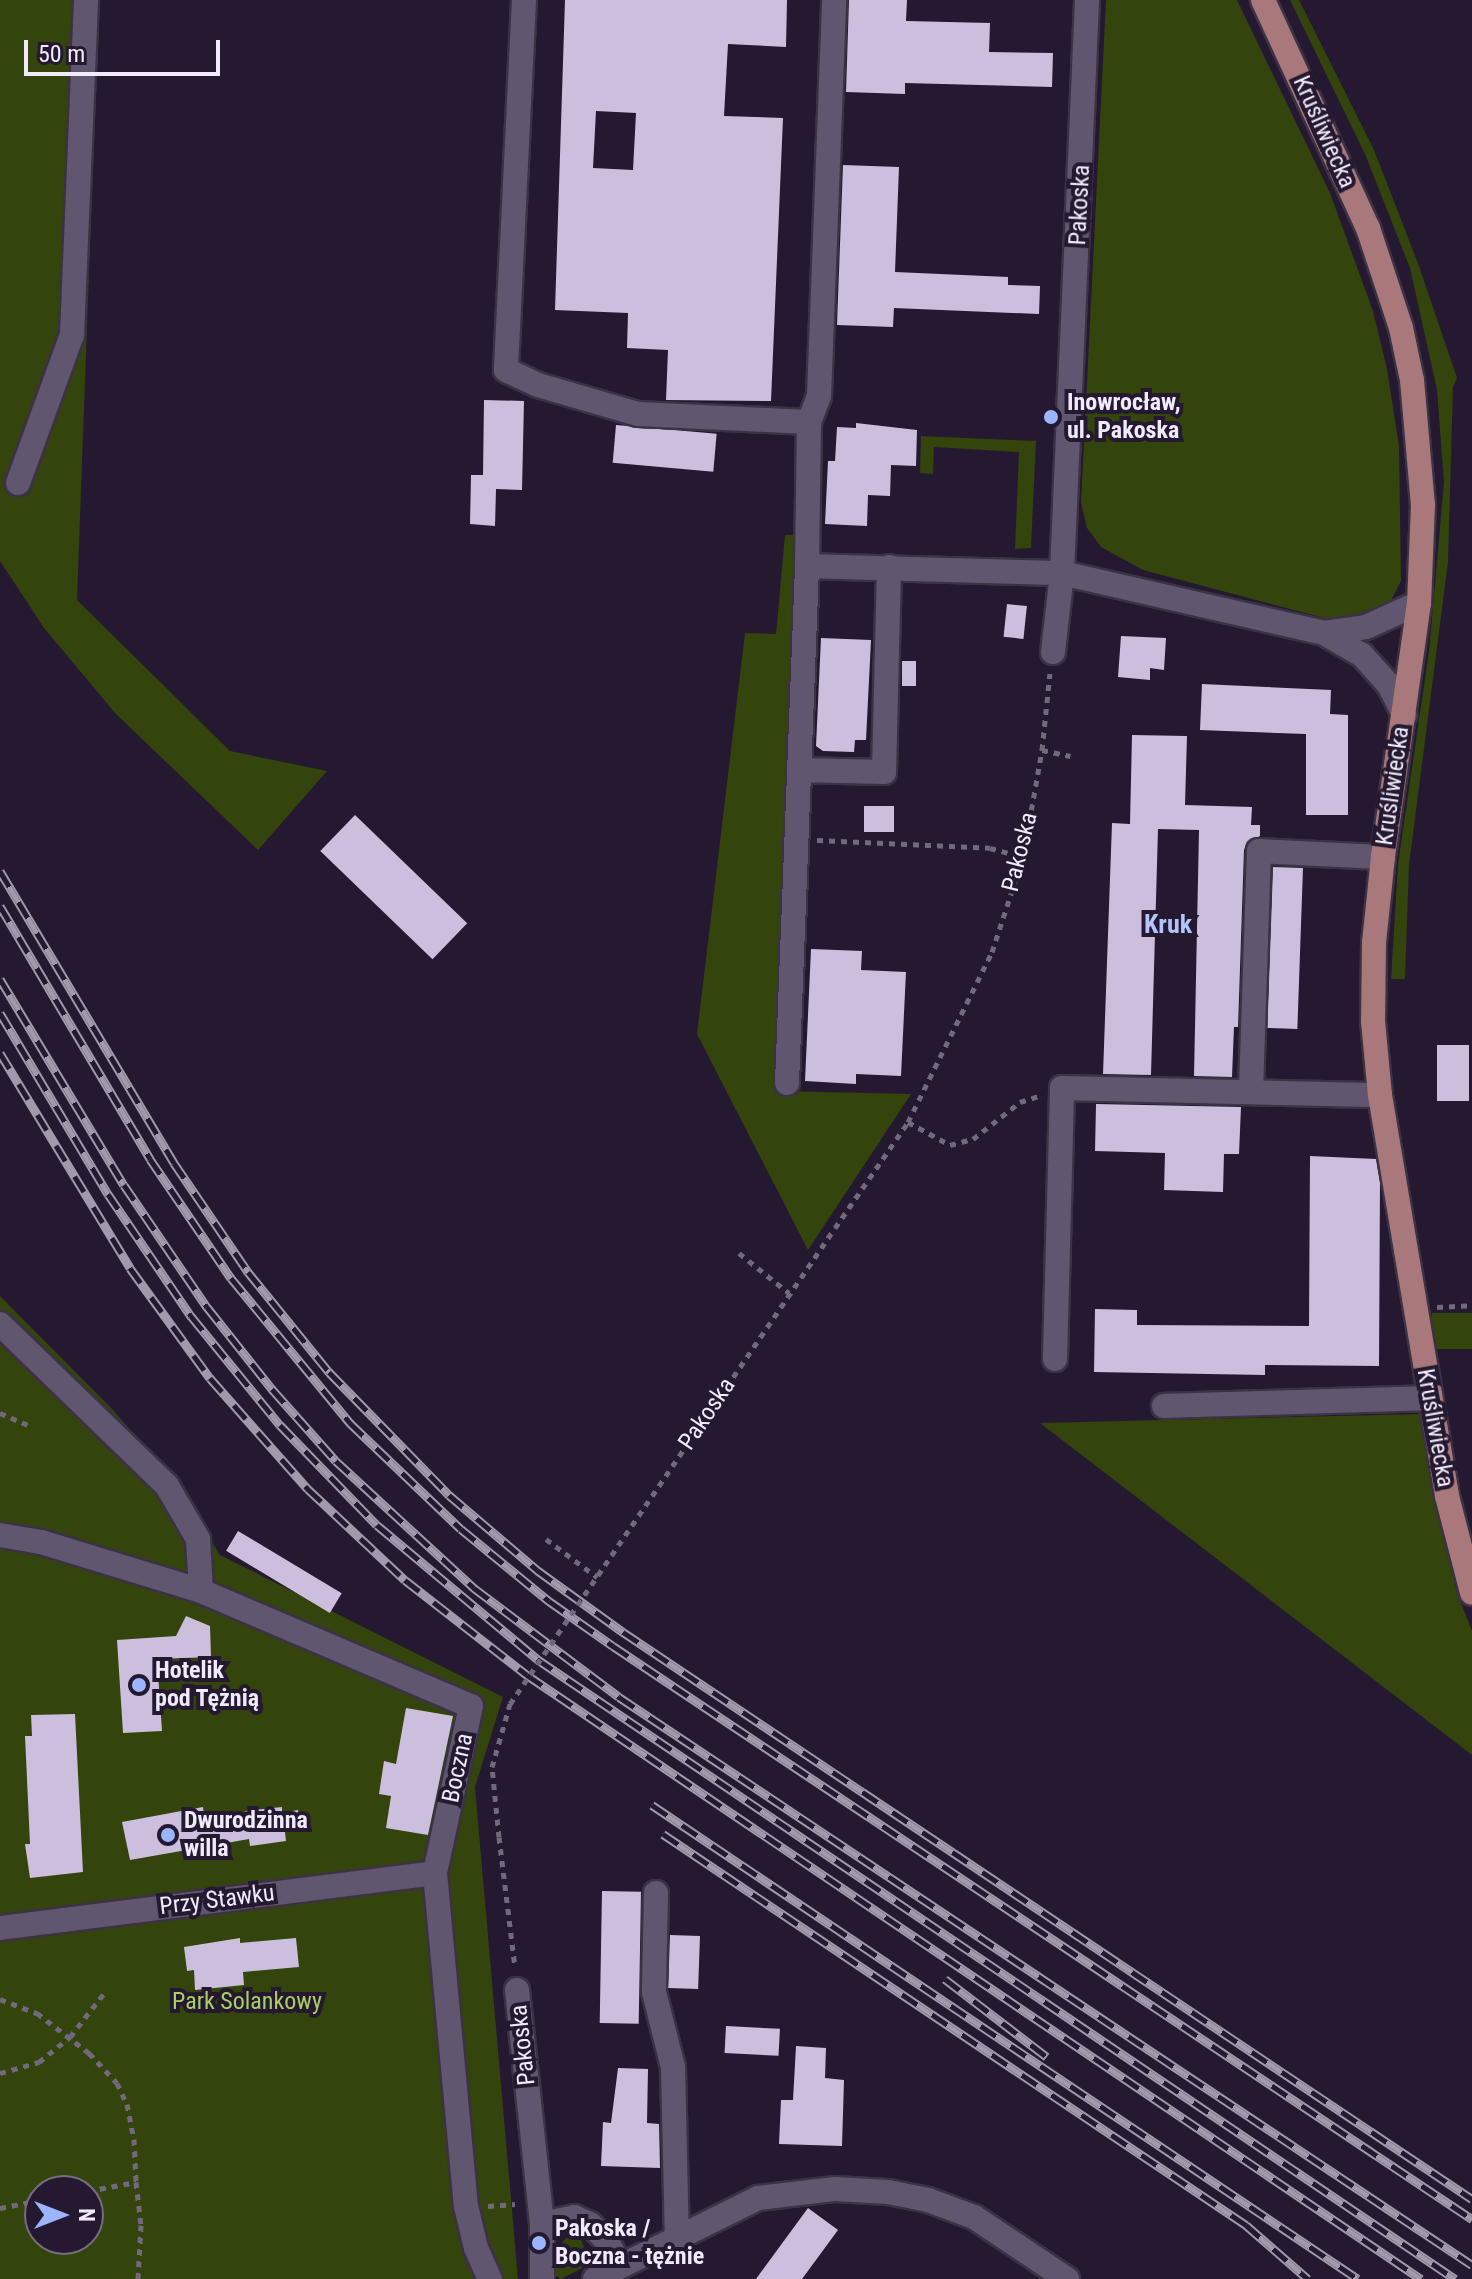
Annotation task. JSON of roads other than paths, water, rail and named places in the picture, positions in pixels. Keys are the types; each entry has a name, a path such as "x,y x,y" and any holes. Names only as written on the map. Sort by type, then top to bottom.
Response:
{"main road":[{"name":"Kruśliwiecka","path":"1263,0 1368,228 1401,328 1412,380 1423,505 1419,603 1383,857 1373,995 1380,1095 1430,1398 1447,1496 1472,1593"}],"street":[{"path":"18,483 72,335 86,0"},
{"path":"524,0 506,370 538,385 638,414 809,422"},
{"path":"787,1083 807,566 809,422 819,396 834,0"},
{"name":"Pakoska","path":"1053,652 1062,573 1087,0"},
{"name":"Pakoska","path":"1088,28 1095,0"},
{"path":"807,566 1062,573 1324,633 1362,655 1389,685 1404,715"},
{"path":"799,770 884,772 889,567"},
{"path":"1324,633 1366,627 1419,603"},
{"path":"1251,1091 1259,851 1383,857"},
{"path":"1055,1359 1062,1088 1380,1095"},
{"path":"0,1324 167,1486 198,1539 201,1591"},
{"path":"1164,1406 1430,1398"},
{"name":"Boczna","path":"0,1535 41,1542 201,1591 471,1706 435,1873 466,2206 476,2248 490,2279"},
{"name":"Przy Stawku","path":"0,1928 435,1873"},
{"path":"656,1893 654,1992 673,2067 677,2237"},
{"name":"Pakoska","path":"517,1990 542,2224 542,2279"},
{"path":"595,2279 758,2198 835,2189 888,2192 928,2200 974,2217 1067,2279"},
{"path":"542,2224 574,2217 590,2224 607,2241 619,2265"}],"railway":[{"path":"0,871 174,1163 248,1272 329,1372 449,1495 537,1570 623,1632 1472,2199"},
{"path":"0,906 150,1159 231,1278 350,1423 461,1529 549,1601 613,1646 1472,2219"},
{"path":"0,979 124,1185 207,1307 272,1389 336,1461 474,1588 619,1697 1472,2265"},
{"path":"0,1013 108,1194 191,1316 280,1425 377,1525 537,1659 1455,2279"},
{"path":"0,1053 130,1268 210,1378 308,1489 405,1580 527,1675 1421,2279"},
{"path":"652,1805 1358,2279"},
{"path":"663,1834 1246,2225 1308,2279"},
{"path":"945,1979 1047,2057"}],"place":[{"name":"Inowrocław, ul. Pakoska","path":"1051,417"},
{"name":"Hotelik pod Tężnią","path":"139,1685"},
{"name":"Dwurodzinna willa","path":"168,1835"},
{"name":"Pakoska / Boczna - tężnie","path":"539,2243"}],"district":[{"name":"Kruk","path":"1168,925"}],"park label":[{"name":"Park Solankowy","path":"247,2002"}]}
